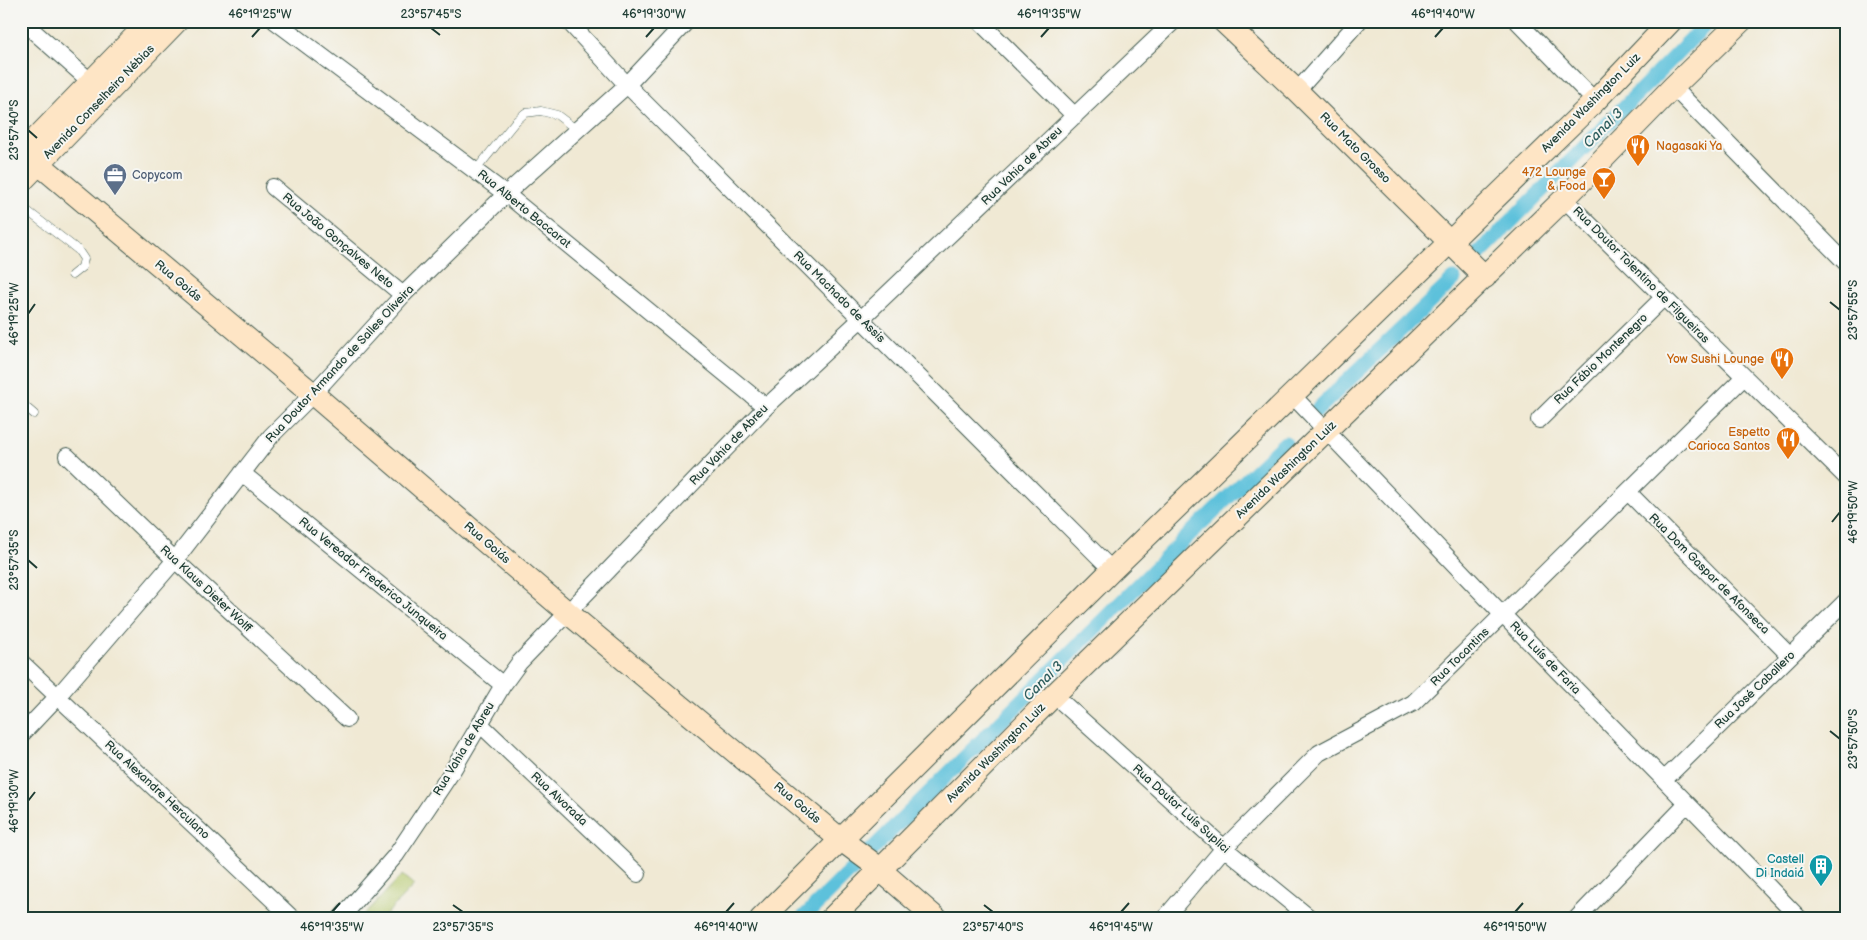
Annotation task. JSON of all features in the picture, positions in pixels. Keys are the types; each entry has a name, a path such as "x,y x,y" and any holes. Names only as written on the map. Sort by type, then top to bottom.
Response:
{"main road":[{"name":"Avenida Conselheiro Nébias","path":"21,182 30,159 92,82 150,21"},
{"name":"Avenida Conselheiro Nébias","path":"30,159 177,21"},
{"name":"Rua Mato Grosso","path":"1223,21 1297,91 1480,281"},
{"name":"Avenida Washington Luiz","path":"761,919 846,844 1112,570 1595,101 1671,21"},
{"name":"Avenida Washington Luiz","path":"831,919 875,865 1054,695 1480,281 1741,21"},
{"name":"Rua Goiás","path":"30,159 314,394 567,612 846,844 875,865 937,919"}],"street":[{"path":"22,21 92,82"},
{"name":"Rua Alberto Baccarat","path":"275,21 506,194 766,407"},
{"name":"Rua Machado de Assis","path":"568,21 627,85 1112,570"},
{"name":"Rua Doutor Armando de Salles Oliveira","path":"21,735 58,696 175,560 271,436 314,394 403,295 506,194 627,85 688,21"},
{"path":"979,21 1075,116"},
{"name":"Rua Vahia de Abreu","path":"340,919 396,855 451,773 503,685 519,663 766,407 1174,21"},
{"path":"1297,91 1359,21"},
{"path":"1517,21 1595,101"},
{"path":"1673,87 1846,262"},
{"name":"Rua João Gonçalves Neto","path":"273,187 403,295"},
{"name":"Rua Doutor Tolentino de Filgueiras","path":"1564,199 1846,477"},
{"name":"Rua Fábio Montenegro","path":"1538,420 1663,298"},
{"name":"Rua Tocantins","path":"1164,919 1224,848 1318,753 1413,703 1744,377"},
{"name":"Rua Luís de Faria","path":"1292,395 1503,615 1800,919"},
{"name":"Rua Klaus Dieter Wolff","path":"68,456 175,560 347,719"},
{"name":"Rua Vereador Frederico Junqueira","path":"242,473 503,685"},
{"name":"Rua Dom Gaspar de Afonseca","path":"1628,492 1790,656"},
{"name":"Rua José Caballero","path":"1664,780 1846,602"},
{"name":"Rua Alexandre Herculano","path":"21,662 293,919"},
{"name":"Rua Doutor Luís Suplici","path":"1054,695 1224,848 1311,919"},
{"name":"Rua Alvorada","path":"480,724 638,874"},
{"path":"1576,919 1687,804"}],"lane":[{"path":"476,171 515,122 525,113 541,111 557,115 577,130"},
{"path":"21,206 78,250 84,259 82,267 72,275"},
{"path":"21,403 34,414"}],"path":[{"path":"1595,101 1628,134"}],"green space":[{"path":"402,875 414,885 382,919 360,919"}],"waterway":[{"name":"Canal 3","path":"1477,256 1709,21"},
{"name":"Canal 3","path":"1317,410 1454,279"},
{"name":"Canal 3","path":"802,919 1196,528 1285,443"}],"place":[{"name":"Nagasaki Ya","path":"1638,167"},
{"name":"Copycom","path":"115,196"},
{"name":"472 Lounge & Food","path":"1604,200"},
{"name":"Yow Sushi Lounge","path":"1782,380"},
{"name":"Espetto Carioca Santos","path":"1788,460"},
{"name":"Castell Di Indaiá","path":"1821,887"}]}
